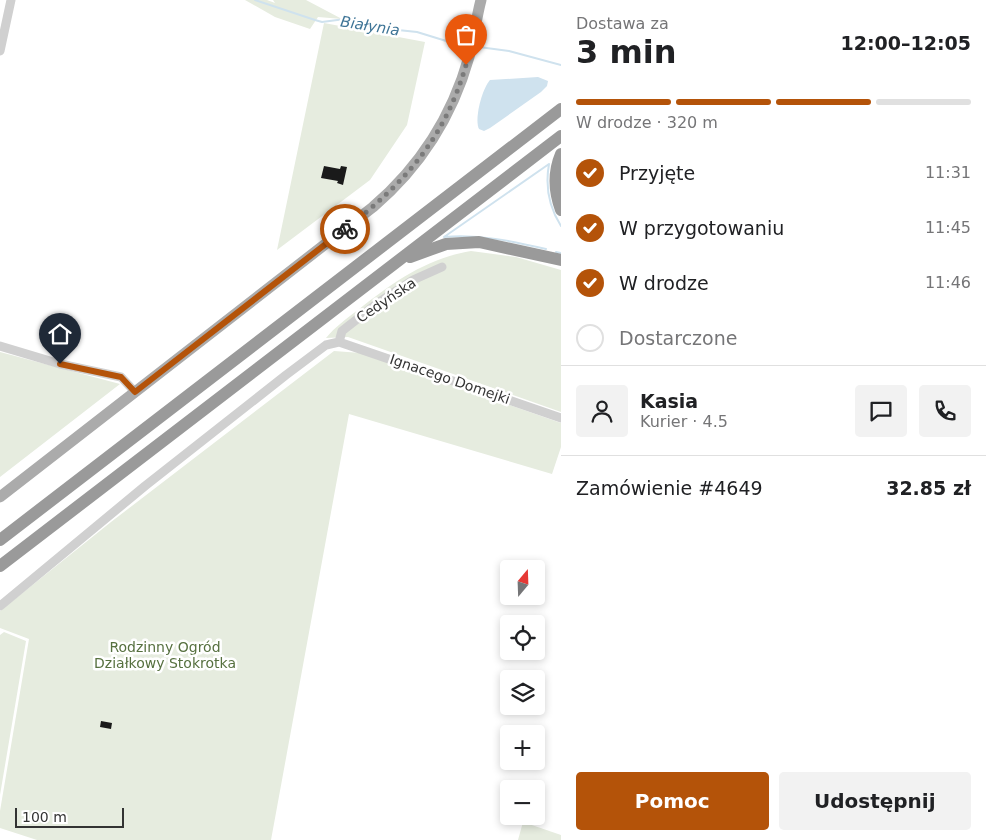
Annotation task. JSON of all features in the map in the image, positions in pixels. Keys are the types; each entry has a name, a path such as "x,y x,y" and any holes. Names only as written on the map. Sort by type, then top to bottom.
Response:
{"highway":[{"path":"0,540 561,109"},
{"path":"0,566 561,136"},
{"path":"561,154 556,168 555,186 561,210"},
{"path":"398,261 446,244 469,242 500,246 561,260"}],"main road":[{"path":"0,497 373,208 401,182 437,134 458,93 469,55 481,0"}],"street":[{"path":"0,51 11,0"},
{"name":"Cedyńska","path":"339,342 342,331 379,302 413,280 442,267"},
{"path":"0,606 145,486 278,381 326,345 339,342"},
{"name":"Ignacego Domejki","path":"339,342 561,418"},
{"path":"0,346 60,364 121,377 135,392"}],"green space":[{"path":"245,0 267,0 275,3 273,0 306,0 342,19 318,17 310,29 275,17"},
{"path":"324,23 425,42 407,125 370,180 277,250"},
{"path":"471,251 516,257 561,270 561,412 348,337 326,338 337,326 397,281 440,259"},
{"name":"Rodzinny Ogród Działkowy Stokrotka","path":"334,351 361,353 561,423 561,447 552,474 349,414 271,840 37,840 0,828 0,811 29,639 0,628 0,611 111,522"},
{"path":"0,352 120,384 0,477"},
{"path":"4,632 26,641 0,795 0,635"},
{"path":"522,825 532,825 561,835 561,840 518,840"}],"water":[{"path":"538,77 548,81 547,86 541,92 490,128 484,131 479,129 477,118 480,104 484,90 490,80"}],"building":[{"path":"324,166 340,169 341,166 347,167 343,185 337,183 338,181 321,178"},
{"path":"101,721 112,723 111,729 100,727"}],"waterway":[{"name":"Białynia","path":"255,0 322,22 345,19 379,28 417,32 456,44"},
{"name":"Białynia","path":"479,47 509,51 561,65"},
{"path":"549,164 549,196 561,226"},
{"path":"546,249 483,237 444,237 549,164"},
{"path":"556,252 561,253"}],"way so far":[{"path":"345,229 373,208 401,182 424,154 437,134 458,93 466,65"}],"route":[{"path":"60,364 121,377 135,392 345,229"}]}
